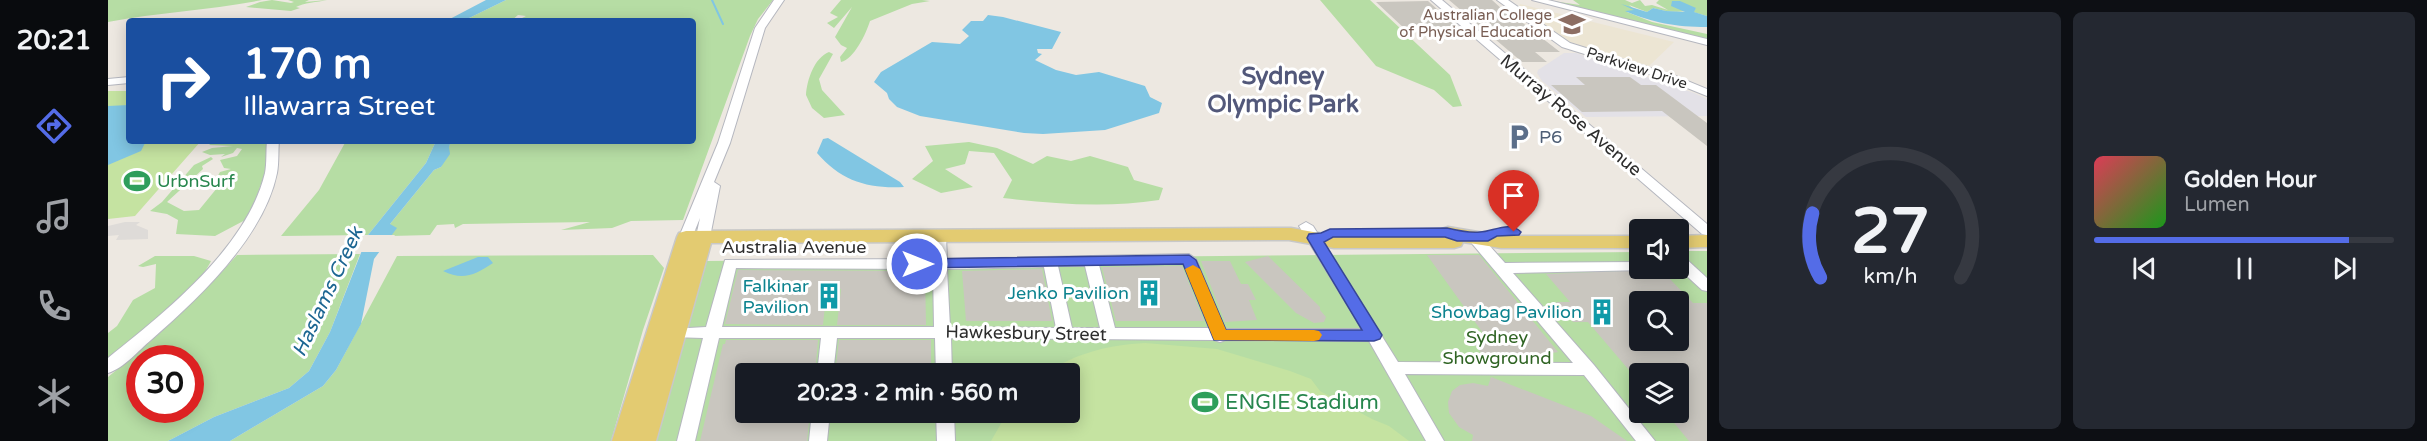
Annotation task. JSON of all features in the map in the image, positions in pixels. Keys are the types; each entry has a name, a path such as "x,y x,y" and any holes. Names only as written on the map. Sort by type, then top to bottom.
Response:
{"main road":[{"path":"1689,232 1707,231"},
{"name":"Australia Avenue","path":"693,242 940,251 1296,243 1311,235 1334,243 1454,242 1494,232 1629,232"},
{"name":"Australia Avenue","path":"1473,237 1501,242 1629,242"},
{"path":"1689,242 1707,241"},
{"path":"644,441 667,334 693,242"},
{"path":"624,441 667,334"}],"street":[{"path":"693,242 760,28 779,0"},
{"name":"Murray Rose Avenue","path":"1436,0 1707,231"},
{"path":"1537,0 1707,42"},
{"name":"Parkview Drive","path":"1506,1 1566,45 1669,77 1707,93"},
{"path":"108,82 126,80"},
{"path":"108,367 167,318 220,263 255,214 272,172 273,144"},
{"path":"1311,235 1374,335 1435,441"},
{"path":"1473,237 1588,369 1646,441"},
{"path":"940,251 943,363"},
{"path":"687,441 730,263 940,251 1050,261 1189,260 1220,336"},
{"path":"1050,261 1065,334"},
{"path":"1091,261 1109,334"},
{"path":"1500,268 1629,267"},
{"path":"1689,271 1707,286"},
{"path":"826,363 830,332"},
{"name":"Hawkesbury Street","path":"667,334 830,332 1220,336 1374,335"},
{"path":"1392,368 1588,369"},
{"path":"818,441 820,423"},
{"path":"945,423 946,441"}],"shaded area":[{"name":"Australian College of Physical Education","path":"1520,4 1674,42 1649,66 1565,41 1519,7"},
{"path":"1564,53 1576,53 1694,93 1707,99 1707,116 1586,117 1542,81 1537,73 1538,70"},
{"path":"125,222 140,222 136,225 148,230 148,239 116,240 119,235 108,236 108,226"}],"green space":[{"path":"108,0 262,0 126,18 108,22"},
{"path":"272,0 291,3 294,2 288,0 309,0 305,2 327,0 303,4 296,7 300,8 291,11 246,7"},
{"path":"506,0 773,0 758,19 750,36 683,220 631,221 612,228 561,230 590,222 463,224 455,228 454,224 437,225 430,235 391,236 390,224 434,170 441,167 450,144 696,144 696,18 522,18 526,16 518,15 514,18 469,18"},
{"path":"841,0 930,1 912,4 870,21 855,51 841,62 840,57 847,48 841,45 835,37 852,7 834,28 827,23 838,17 830,13"},
{"path":"1320,0 1370,0 1450,75 1462,106 1453,107 1434,90 1376,66"},
{"path":"1546,0 1580,5 1573,0 1625,0 1632,3 1640,0 1645,6 1652,5 1668,10 1656,3 1659,0 1707,0 1707,16 1693,12 1696,8 1675,12 1653,8 1647,12 1629,5 1636,11 1627,12 1652,22 1707,34 1707,39"},
{"path":"829,52 833,54 819,79 822,90 845,115 824,118 812,108 806,95 815,64"},
{"name":"UrbnSurf","path":"108,91 126,91 126,144 198,144 135,216 108,219"},
{"path":"969,142 997,148 1033,164 1047,156 1071,161 1090,156 1128,167 1134,180 1163,188 1159,200 1120,204 1062,203 1003,198 1012,180 994,153 969,151 965,164 945,169 973,187 941,193 912,179 933,161 925,146"},
{"path":"268,144 266,170 249,218 215,236 176,234 178,220 167,214 150,211 162,202 194,165 211,157 213,159 202,166 203,169 167,202 184,211 199,210 217,188 225,184 216,179 220,172 231,169 224,168 220,160 237,156 242,149 237,148 233,153 221,157 225,154 210,155 202,152 212,148 233,146 209,145"},
{"path":"344,144 435,144 426,163 368,235 281,236 319,190"},
{"name":"Sydney Showground","path":"1689,251 1707,251 1707,441 656,441 707,261 1629,252 1629,279 1689,279"},
{"path":"360,254 330,332 309,371 289,388 204,422 204,345 146,345 207,288 237,255"},
{"path":"653,255 664,268 643,330 611,441 230,441 323,386 336,370 397,256"},
{"path":"155,256 194,256 211,261 204,273 180,300 150,327 108,358 108,333 117,326 133,300 155,288 156,264 138,266"},
{"name":"ENGIE Stadium","path":"1145,343 1217,349 1290,371 1311,379 1320,391 1389,426 1409,441 991,441 1001,423 1080,423 1080,363 1063,363 1093,351"},
{"path":"126,362 126,423 202,423 168,441 108,441 108,377"}],"water":[{"path":"486,0 506,0 469,18 452,18"},
{"path":"1672,1 1680,1 1696,8 1694,12 1707,16 1707,27 1675,25 1646,19 1625,11 1634,10 1621,4 1647,12 1653,8 1685,12 1671,6"},
{"path":"988,15 1061,32 1052,49 1037,49 1038,53 1042,54 1035,60 1056,70 1076,75 1099,72 1145,86 1150,97 1162,103 1159,113 1105,130 1024,133 920,116 897,107 889,99 887,93 874,82 881,72 932,42 960,44 969,36 962,30 971,21 983,21"},
{"path":"126,105 126,144 144,144 141,151 108,165 108,106"},
{"path":"828,138 900,182 904,187 867,185 846,177 826,163 817,153 823,139"},
{"name":"Haslams Creek","path":"435,144 450,144 450,154 441,167 434,170 390,224 397,228 374,259 361,324 336,370 323,386 230,441 168,441 214,417 289,388 309,371 330,332 368,235 426,163"},
{"path":"478,257 488,257 493,263 480,271 463,276 443,271"}],"pier":[{"path":"365,235 395,235 383,252 358,252"}],"building":[{"path":"1449,0 1492,0 1514,20 1519,20 1560,52 1535,52 1547,62 1522,62"},
{"path":"1428,1 1456,26 1405,29 1376,2"},
{"path":"1576,77 1630,77 1641,85 1656,85 1707,123 1707,146 1662,111 1582,112 1551,85 1585,85"},
{"path":"1427,255 1479,255 1558,352 1512,360 1505,357 1486,360 1471,339 1488,340"},
{"path":"1268,256 1320,307 1326,317 1324,322 1314,323 1296,313 1245,262"},
{"path":"1201,261 1230,261 1241,284 1248,284 1256,300 1249,300 1257,320 1225,322"},
{"name":"Jenko Pavilion","path":"1182,266 1204,321 1116,321 1102,267"},
{"path":"1042,269 1052,321 966,321 962,271"},
{"name":"Falkinar Pavilion","path":"738,270 925,271 926,325 837,325 841,289 827,287 823,325 725,324"},
{"name":"Showbag Pavilion","path":"1629,271 1629,279 1670,279 1681,291 1629,291 1629,351 1689,351 1689,299 1693,303 1707,303 1707,441 1689,441 1674,423 1689,423 1689,363 1629,363 1629,370 1588,322 1573,322 1556,302 1570,302 1546,274"},
{"path":"726,340 818,340 816,363 735,363 735,423 809,423 807,441 700,441 723,344"},
{"path":"839,340 931,340 931,363 836,363"},
{"path":"1491,377 1591,416 1627,441 1472,441 1473,435 1459,427 1449,413 1448,402 1452,391 1460,385 1473,383 1488,386"}],"waterway":[{"path":"712,0 723,24"}],"slow traffic":[{"path":"1193,269 1220,336 1314,335"}],"place":[{"name":"Australian College of Physical Education","path":"1572,24"},
{"name":"P6","path":"1519,137"},
{"name":"UrbnSurf","path":"137,181"},
{"name":"Jenko Pavilion","path":"1149,293"},
{"name":"Falkinar Pavilion","path":"829,296"},
{"name":"Showbag Pavilion","path":"1602,312"},
{"name":"ENGIE Stadium","path":"1205,402"}],"district":[{"name":"Sydney Olympic Park","path":"1283,90"}],"route":[{"path":"917,264 1189,260 1220,336 1374,335 1314,238 1324,238 1330,233 1447,232 1457,237 1488,237 1494,232 1514,232"}]}
